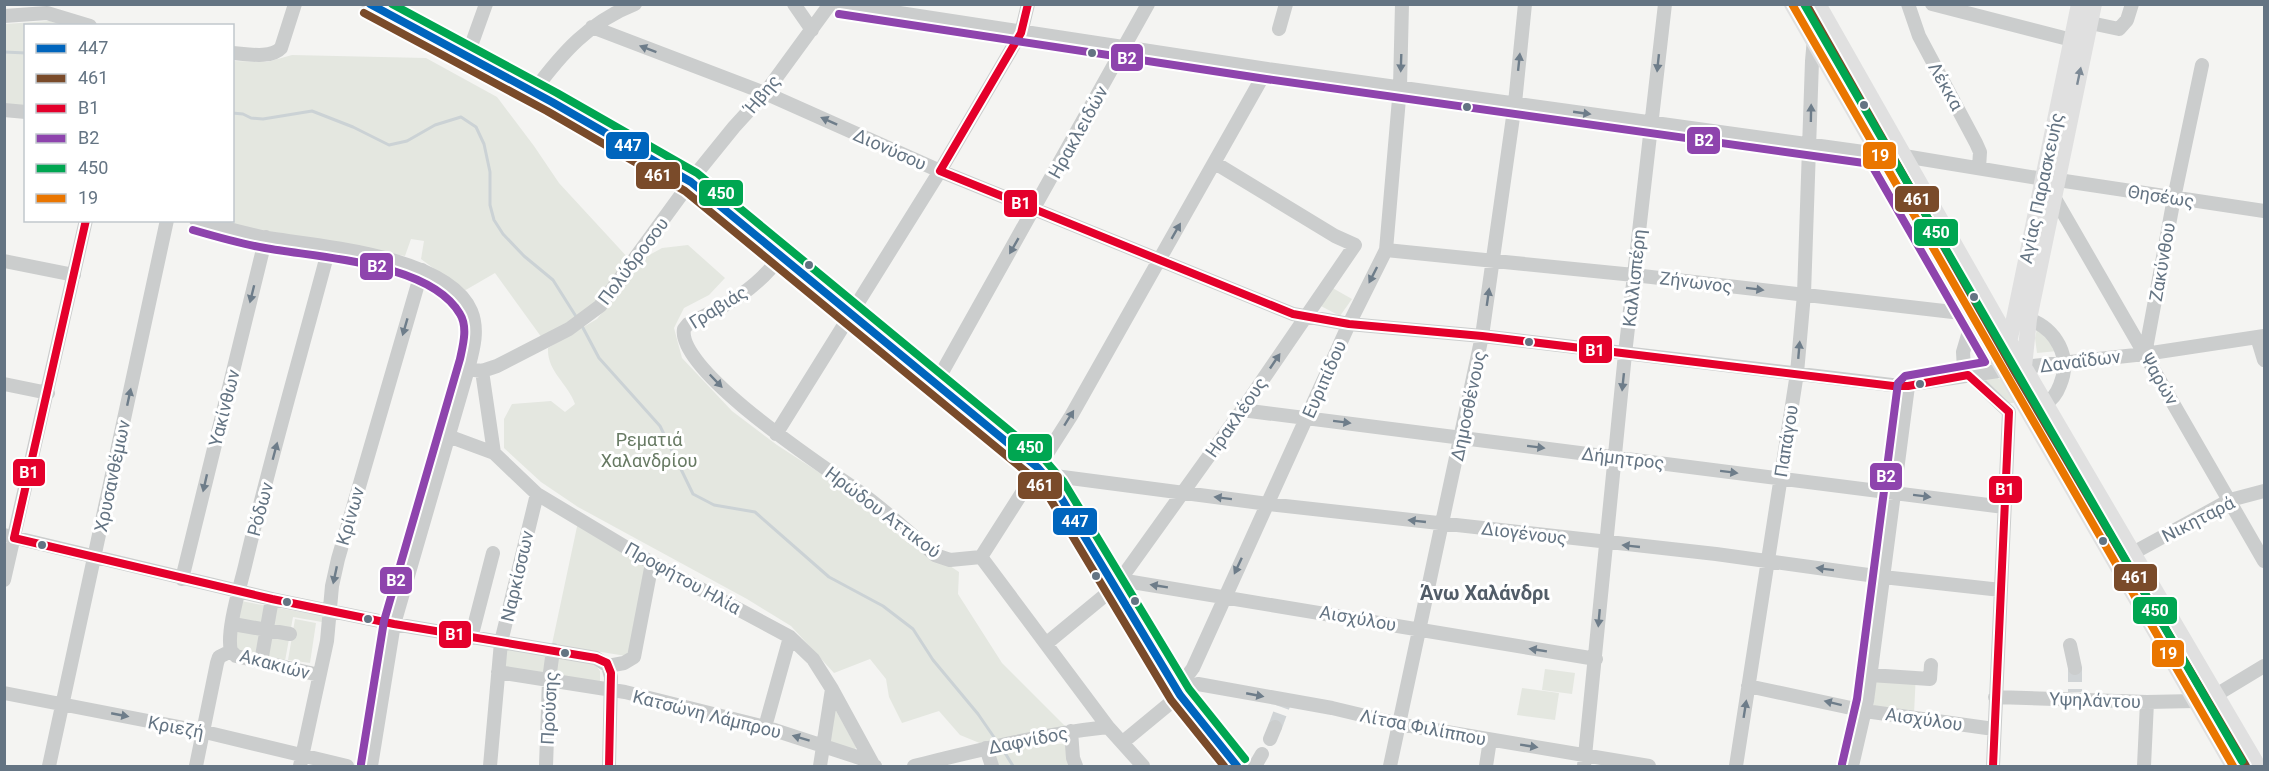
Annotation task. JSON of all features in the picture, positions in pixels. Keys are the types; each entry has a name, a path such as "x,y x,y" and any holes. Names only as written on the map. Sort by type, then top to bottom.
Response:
{"main road":[{"path":"369,4 391,10 467,57 691,182 1042,472 1117,584 1178,692 1237,766"},
{"path":"1792,4 2002,370 2017,411 2233,766"},
{"path":"1818,4 2024,368 2258,766"},
{"name":"Αγίας Παρασκευής","path":"2002,370 2052,185 2072,40 2082,16 2094,4"},
{"name":"Αγίας Παρασκευής","path":"2024,368 2029,319 2082,16"}],"street":[{"path":"234,53 267,54 278,51 281,48 295,4"},
{"path":"467,57 486,4"},
{"path":"533,92 564,53 592,27 635,4"},
{"path":"794,4 812,30"},
{"name":"Ήβης","path":"691,182 734,127 765,93 830,4"},
{"path":"841,4 1267,69 1878,154"},
{"path":"776,434 940,171 1022,33 1028,4"},
{"name":"Ηρακλειδών","path":"936,383 1035,210 1148,4"},
{"path":"1279,29 1286,4"},
{"name":"Ευριπίδου","path":"1178,692 1193,668 1349,324 1386,250 1400,87 1402,4"},
{"name":"Δημοσθένους","path":"1390,766 1482,336 1515,103 1525,4"},
{"name":"Καλλισπέρη","path":"1585,761 1625,354 1665,4"},
{"name":"Παπάγου","path":"1736,766 1797,373 1804,294 1813,41 1818,4"},
{"name":"Λέκκα","path":"1908,4 1918,36 1980,152 1979,168"},
{"path":"1932,4 2072,40"},
{"path":"2082,16 2119,29 2127,20 2132,4"},
{"path":"4,16 50,9 85,24"},
{"name":"Διονύσου","path":"592,27 765,93 940,171 1293,314 1349,324 1482,336 1908,387 2002,370"},
{"name":"Ζακύνθου","path":"2145,354 2202,65"},
{"path":"1143,766 1108,727 981,557 1042,472 1071,416 1267,69"},
{"path":"4,110 24,112"},
{"name":"Θησέως","path":"1904,156 1979,168 2052,185 2174,198 2265,211"},
{"name":"Ηρακλέους","path":"1047,643 1117,584 1242,410 1355,245 1335,236 1215,162"},
{"name":"Πολύδροσου","path":"475,370 497,366 590,316 611,292 691,182"},
{"name":"Ψαρών","path":"2052,185 2145,354 2265,561"},
{"path":"4,580 9,536 48,393 86,222"},
{"name":"Χρυσανθέμων","path":"49,766 167,222"},
{"path":"204,222 266,237 380,256 422,270 449,286 471,309 476,331 475,370 494,453"},
{"name":"Υακίνθων","path":"182,579 266,237"},
{"name":"Ρόδων","path":"231,651 230,641 239,592 329,248"},
{"name":"Ζήνωνος","path":"1386,250 1634,275 1970,314"},
{"name":"Γραβιάς","path":"682,335 688,324 719,310 749,289 770,271 781,255"},
{"path":"4,261 74,275"},
{"name":"Κρίνων","path":"301,761 327,641 332,586 338,559 422,270"},
{"path":"2029,319 2042,325 2054,336 2060,346 2064,363 2060,384 2051,400 2045,404"},
{"name":"Ηρώδου Αττικού","path":"682,335 690,354 733,398 776,434 862,494 935,555 950,561 981,557"},
{"path":"1968,335 1963,360 1964,369 1968,375 2017,411 2004,507 1993,766"},
{"path":"2261,337 2265,360"},
{"name":"Δαναΐδων","path":"2002,370 2145,354 2261,337"},
{"path":"371,766 394,624 448,436 475,370"},
{"path":"4,384 48,393"},
{"path":"1852,766 1865,711 1908,387"},
{"name":"Δήμητρος","path":"1242,410 2004,507"},
{"name":"Προφήτου Ηλία","path":"448,436 494,453 537,494 652,563 790,637 813,659 875,766"},
{"name":"Διογένους","path":"1042,472 1055,476 1268,504 1716,554 1882,577 2001,590"},
{"name":"Νικηταρά","path":"2133,553 2230,500 2265,491"},
{"name":"Ναρκίσσων","path":"490,766 501,642 537,494"},
{"path":"9,536 272,599 394,624 596,658 608,666 611,677 609,766"},
{"path":"471,638 493,553"},
{"path":"608,666 624,663 634,657 652,563"},
{"name":"Αισχύλου","path":"1117,584 1224,596 1596,659"},
{"path":"261,662 272,599"},
{"path":"233,624 290,634"},
{"path":"765,727 790,637"},
{"path":"2070,645 2075,668"},
{"name":"Προύσης","path":"546,766 549,680 553,650"},
{"path":"196,766 205,732 217,663 219,657 231,651"},
{"name":"Ακακιών","path":"231,651 236,656 319,675"},
{"path":"1870,675 1930,679 1931,665"},
{"path":"2216,695 2265,666"},
{"path":"1123,742 1178,692 1198,684 1195,681 1193,668"},
{"name":"Κατσώνη Λάμπρου","path":"498,672 610,690 765,727 824,746 875,766"},
{"name":"Λίτσα Φιλίππου","path":"1198,684 1332,708 1399,724 1490,740 1585,761 1649,766"},
{"name":"Αισχύλου","path":"1748,686 1865,711 1994,729"},
{"path":"820,766 832,689"},
{"name":"Κριεζή","path":"4,693 205,732 301,761 347,766"},
{"name":"Υψηλάντου","path":"1995,697 2075,696 2147,702 2195,701"},
{"path":"2144,766 2147,702"},
{"name":"Δαφνίδος","path":"914,766 1010,742 1108,727"},
{"path":"1071,731 1073,758 1076,766"},
{"path":"1486,766 1490,740"},
{"path":"989,748 992,766"}],"green space":[{"path":"50,21 60,24 24,24 24,105 5,105 5,24"},
{"path":"292,55 426,58 497,97 559,183 630,260 590,308 542,338 495,273 464,291 421,259 424,241 411,239 405,256 210,222 234,222 234,61 267,62"},
{"name":"Ρεματιά Χαλανδρίου","path":"688,245 725,278 709,295 684,308 674,328 682,358 732,411 777,445 857,497 904,540 959,572 958,594 1002,663 1066,727 982,744 960,735 939,711 902,723 889,697 886,679 870,659 834,673 791,626 747,599 578,507 541,482 504,448 504,419 512,404 551,401 565,412 575,404 554,371 548,348 597,319 644,258 662,248"},
{"path":"1329,286 1352,299 1340,316 1317,304"},
{"path":"2037,329 2058,351 2037,353 2035,338"},
{"path":"1996,377 2001,380 2015,403 2008,403 1984,379"},
{"path":"578,522 647,565 631,654 626,656 552,644"},
{"path":"241,601 323,616 322,622 293,617 285,661 232,650"},
{"path":"295,619 316,623 310,663 288,660"},
{"path":"505,646 550,652 547,676 503,667"},
{"path":"555,653 593,662 600,671 600,685 552,677"},
{"path":"1545,669 1575,673 1572,694 1542,690"},
{"path":"1877,670 1916,673 1914,714 1873,707"},
{"path":"1522,688 1559,693 1555,720 1517,715"},
{"path":"835,709 856,747 855,750 831,745 828,740"},
{"path":"1070,743 1077,766 997,766 994,754 1011,748"}],"waterway":[{"path":"4,52 24,53"},
{"path":"234,113 263,119 312,111 353,127 389,145 407,141 435,125 461,117 476,127 484,144 490,172 490,205 494,220 503,234 524,256 553,280 577,318"},
{"path":"582,326 599,358 660,426 693,494 714,505 755,512 829,577 883,606 913,629 933,660 978,714 998,743"},
{"path":"1002,748 1013,766"}],"tunnel":[{"path":"2075,668 2075,692"},
{"path":"1275,727 1285,700"}],"transit line":[{"name":"447","path":"370,4 552,102 691,182 1037,467 1054,486 1180,695 1237,766"},
{"name":"450","path":"392,4 557,93 697,173 1044,459 1063,481 1189,689 1245,759"},
{"name":"Β1","path":"1028,4 1021,33 940,171 1293,314 1349,324 1482,336 1893,386 1908,386 1968,375 2009,412 1993,766"},
{"name":"19","path":"1792,4 2233,766"},
{"name":"450","path":"1804,4 2242,761"},
{"name":"461","path":"1809,9 2015,372 2246,766"},
{"name":"461","path":"364,13 547,111 685,191 1030,475 1046,492 1171,700 1224,766"},
{"name":"Β2","path":"839,14 1266,79 1871,164 1985,362 1905,376 1898,383 1857,699 1842,764"},
{"name":"Β1","path":"86,222 14,538 272,599 394,624 596,658 607,663 611,673 609,766"},
{"name":"Β2","path":"193,230 256,246 372,265 399,273 424,283 445,297 460,314 464,325 460,359 384,621 361,764"}],"district":[{"name":"Άνω Χαλάνδρι","path":"1485,593"}]}
